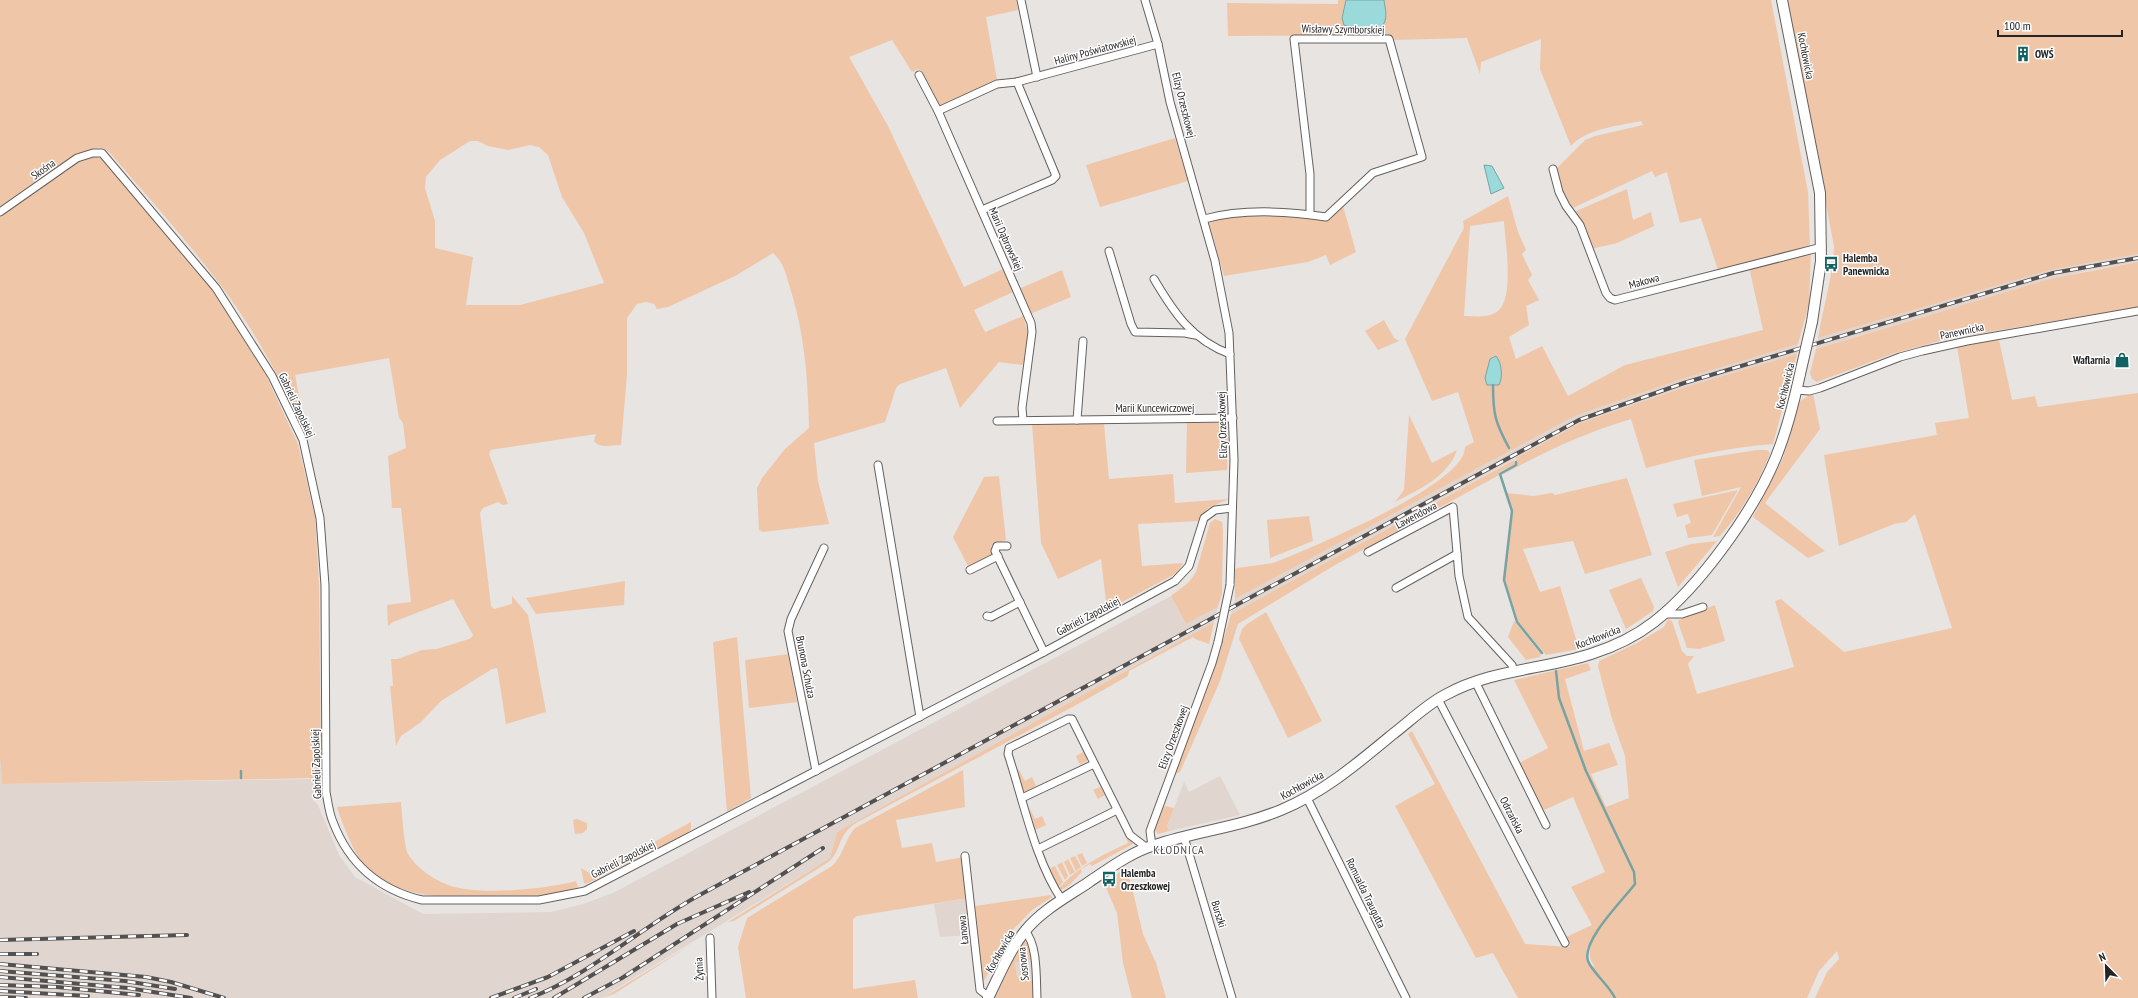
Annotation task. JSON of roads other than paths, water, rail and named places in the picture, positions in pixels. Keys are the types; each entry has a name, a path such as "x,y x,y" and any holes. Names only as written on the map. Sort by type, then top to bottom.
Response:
{"street":[{"path":"1021,0 1037,77"},
{"name":"Elizy Orzeszkowej","path":"1146,0 1158,44 1170,102 1204,219 1224,298 1230,354 1233,418 1230,585 1212,664 1150,831 1150,847"},
{"name":"Kochłowicka","path":"988,997 1014,946 1025,931 1042,914 1125,859 1150,847 1261,818 1307,798 1348,771 1438,699 1475,681 1514,671 1574,659 1604,649 1640,631 1664,614 1702,573 1755,500 1781,445 1800,374 1819,286 1822,247 1820,193 1782,0"},
{"name":"Wisławy Szymborskiej","path":"1204,219 1220,215 1265,213 1326,217 1373,173 1422,157 1389,39 1294,39 1310,174 1310,215"},
{"name":"Haliny Poświatowskiej","path":"938,111 997,84 1017,82 1158,44"},
{"name":"Marii Dąbrowskiej","path":"919,76 938,111 1031,323 1032,332 1022,408 1024,420"},
{"path":"982,210 1052,180 1056,176 1017,82"},
{"name":"Skośna","path":"0,212 77,158 93,153 102,153"},
{"name":"Gabrieli Zapolskiej","path":"102,153 216,288 272,376 302,440 320,518 325,585 326,792 333,822 347,850 361,869 376,880 401,893 422,900 539,900 585,891 1044,652 1175,581 1189,566 1204,518 1216,510 1232,508"},
{"name":"Makowa","path":"1553,169 1559,192 1566,206 1580,225 1606,293 1610,298 1615,300 1822,247"},
{"path":"1109,250 1135,332 1185,333 1195,335 1230,354"},
{"path":"1154,279 1165,298 1195,335"},
{"name":"Panewnicka","path":"1796,390 1809,391 1820,388 1900,357 1967,341 2138,311"},
{"path":"1077,420 1083,341"},
{"name":"Marii Kuncewiczowej","path":"997,421 1233,418"},
{"path":"878,465 920,717"},
{"name":"Lawendowa","path":"1368,552 1454,507 1459,576 1468,617 1512,665 1514,671"},
{"path":"1007,546 995,548 1044,652"},
{"name":"Brunona Schulza","path":"816,771 788,631 791,619 824,548"},
{"path":"1396,588 1457,554"},
{"path":"970,570 998,556"},
{"path":"987,616 991,617 1020,602"},
{"path":"1664,614 1682,614 1703,607"},
{"path":"1475,681 1546,825"},
{"name":"Odrzańska","path":"1438,699 1565,943"},
{"path":"1062,900 1051,884 1038,849 1008,750 1068,719 1074,722 1130,835 1150,847"},
{"path":"1022,798 1094,764"},
{"name":"Romualda Traugutta","path":"1307,798 1406,998"},
{"path":"1038,849 1117,810"},
{"name":"Burszki","path":"1184,837 1232,998"},
{"name":"Łanowa","path":"965,856 980,990 988,997"},
{"name":"Sosnowa","path":"1025,931 1030,936 1033,945 1038,998"},
{"name":"Żytnia","path":"710,938 712,998"}],"water":[{"path":"1346,0 1384,0 1386,14 1385,21 1381,27 1359,30 1344,25 1342,18"},
{"path":"1484,165 1492,166 1504,188 1491,194"},
{"path":"1496,356 1501,366 1500,382 1499,385 1487,385 1485,378 1490,359"}],"waterway":[{"path":"1493,385 1494,411 1509,448"},
{"path":"1516,462 1516,465 1500,474 1512,511 1504,580 1517,622 1542,653"},
{"path":"1556,671 1559,698 1586,771 1634,872 1635,884 1604,921 1591,943 1588,953 1588,961 1590,965 1609,988 1615,998"},
{"path":"241,771 241,778"}],"railway":[{"path":"530,998 574,977 696,897 1579,420 1684,383 2053,273 2138,258"},
{"path":"584,998 622,978 823,848"},
{"path":"554,998 677,924 749,892"},
{"path":"491,998 548,977 634,931"},
{"path":"0,940 187,935"},
{"path":"0,954 37,954"},
{"path":"0,964 146,977 171,982 224,998"},
{"path":"0,971 125,981 175,989"},
{"path":"0,977 128,988 191,998"},
{"path":"0,985 57,987 139,995"},
{"path":"514,998 536,989"},
{"path":"0,991 88,996"},
{"path":"0,997 26,998"}],"place":[{"name":"OWŚ","path":"2023,54"},
{"name":"Halemba Panewnicka","path":"1831,264"},
{"name":"Waflarnia","path":"2122,360"},
{"name":"Halemba Orzeszkowej","path":"1109,879"}],"district":[{"name":"KŁODNICA","path":"1179,850"}]}
